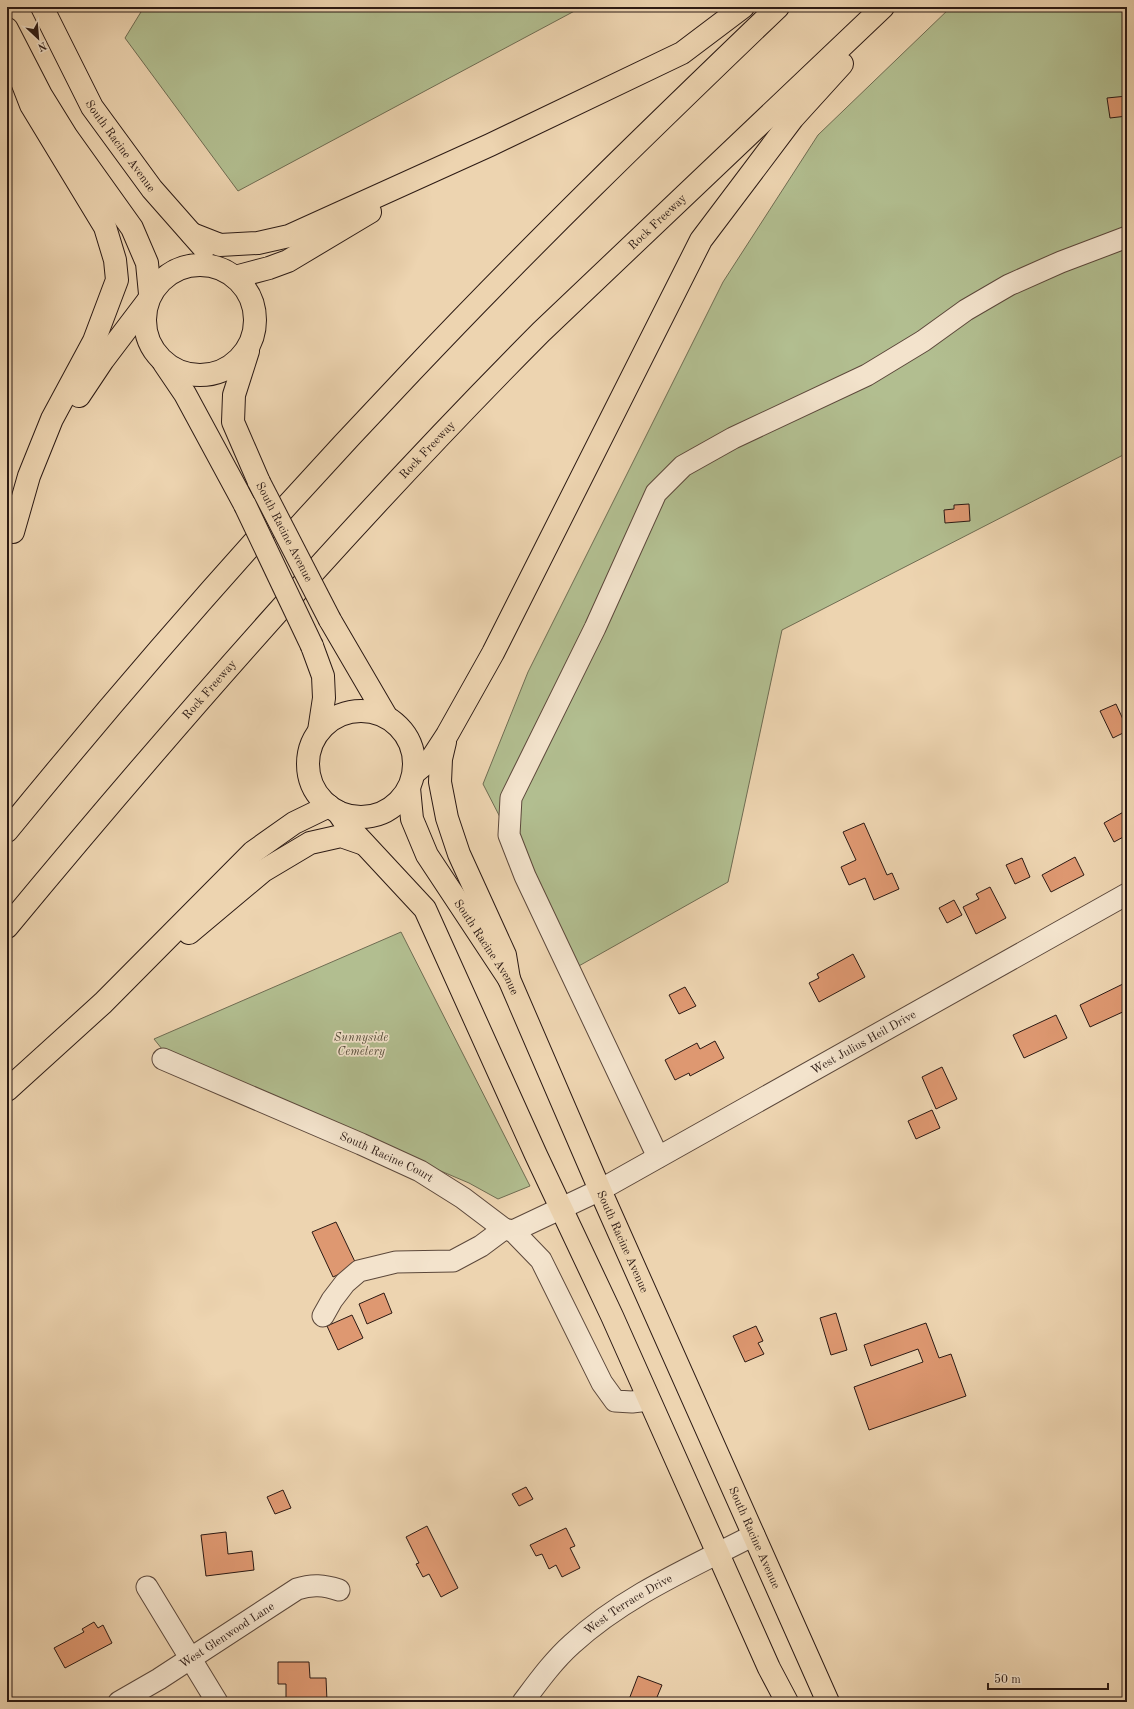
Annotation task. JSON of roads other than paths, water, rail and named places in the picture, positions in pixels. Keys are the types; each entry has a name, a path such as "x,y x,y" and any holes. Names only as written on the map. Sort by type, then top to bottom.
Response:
{"main road":[{"name":"South Racine Avenue","path":"42,7 92,107 152,189 228,273"},
{"path":"192,234 220,245 258,243 289,236 490,145 682,53 743,7"},
{"path":"7,831 127,687 288,506 411,372 532,246 664,116 778,7"},
{"name":"Rock Freeway","path":"7,927 181,720 381,499 501,372 552,320 883,7"},
{"path":"103,1003 252,852 294,823 334,809 351,816 365,817 379,814 391,808 402,799 412,780 432,758 447,735 493,653 701,240 792,118 894,7"},
{"path":"7,29 40,95 63,131 132,228 147,262 149,298 144,314 145,331 151,347 162,361 177,371 196,375 214,374 231,366 245,353 253,336 256,320 253,304 246,289 228,273 201,264 185,266 165,277 149,298 103,360 66,416 10,540"},
{"path":"7,43 31,105 105,227 115,260 117,280 94,341 52,420 32,469 10,540"},
{"path":"228,273 269,268 288,261 374,210 490,145"},
{"name":"South Racine Avenue","path":"253,336 234,395 233,422 259,482 330,620 386,716"},
{"name":"South Racine Avenue","path":"162,361 185,394 245,505 312,646 323,676 324,698 319,731"},
{"path":"412,780 415,756 410,740 399,725 386,716 368,710 349,711 332,718 319,731 311,746 308,762 310,779 317,794 334,809 425,910 650,1400 769,1668 787,1702"},
{"path":"447,735 441,759 440,782 447,818 459,854 505,955 508,979"},
{"name":"South Racine Avenue","path":"412,780 412,819 427,854 508,979 600,1190 828,1702"},
{"path":"7,1090 103,1003 263,871 310,843 341,836 364,844"}],"street":[{"path":"658,1157 525,876 509,835 511,798 595,628 656,493 683,466 733,438 868,375 923,341 966,310 1009,285 1061,262 1127,237"},
{"name":"West Julius Heil Drive","path":"600,1190 1127,894"},
{"name":"South Racine Court","path":"163,1060 361,1144 420,1171 463,1198 509,1230 541,1260 602,1383 615,1401 632,1402 650,1400"},
{"path":"324,1316 332,1300 345,1283 359,1271 396,1262 453,1261 509,1230 562,1209 600,1190"},
{"name":"West Terrace Drive","path":"523,1702 546,1671 571,1644 598,1621 625,1604 754,1534"},
{"name":"West Glenwood Lane","path":"119,1702 190,1659 297,1589 306,1586 318,1585 339,1590"},
{"path":"147,1587 217,1702"}],"park label":[{"name":"Sunnyside Cemetery","path":"361,1044"}]}
